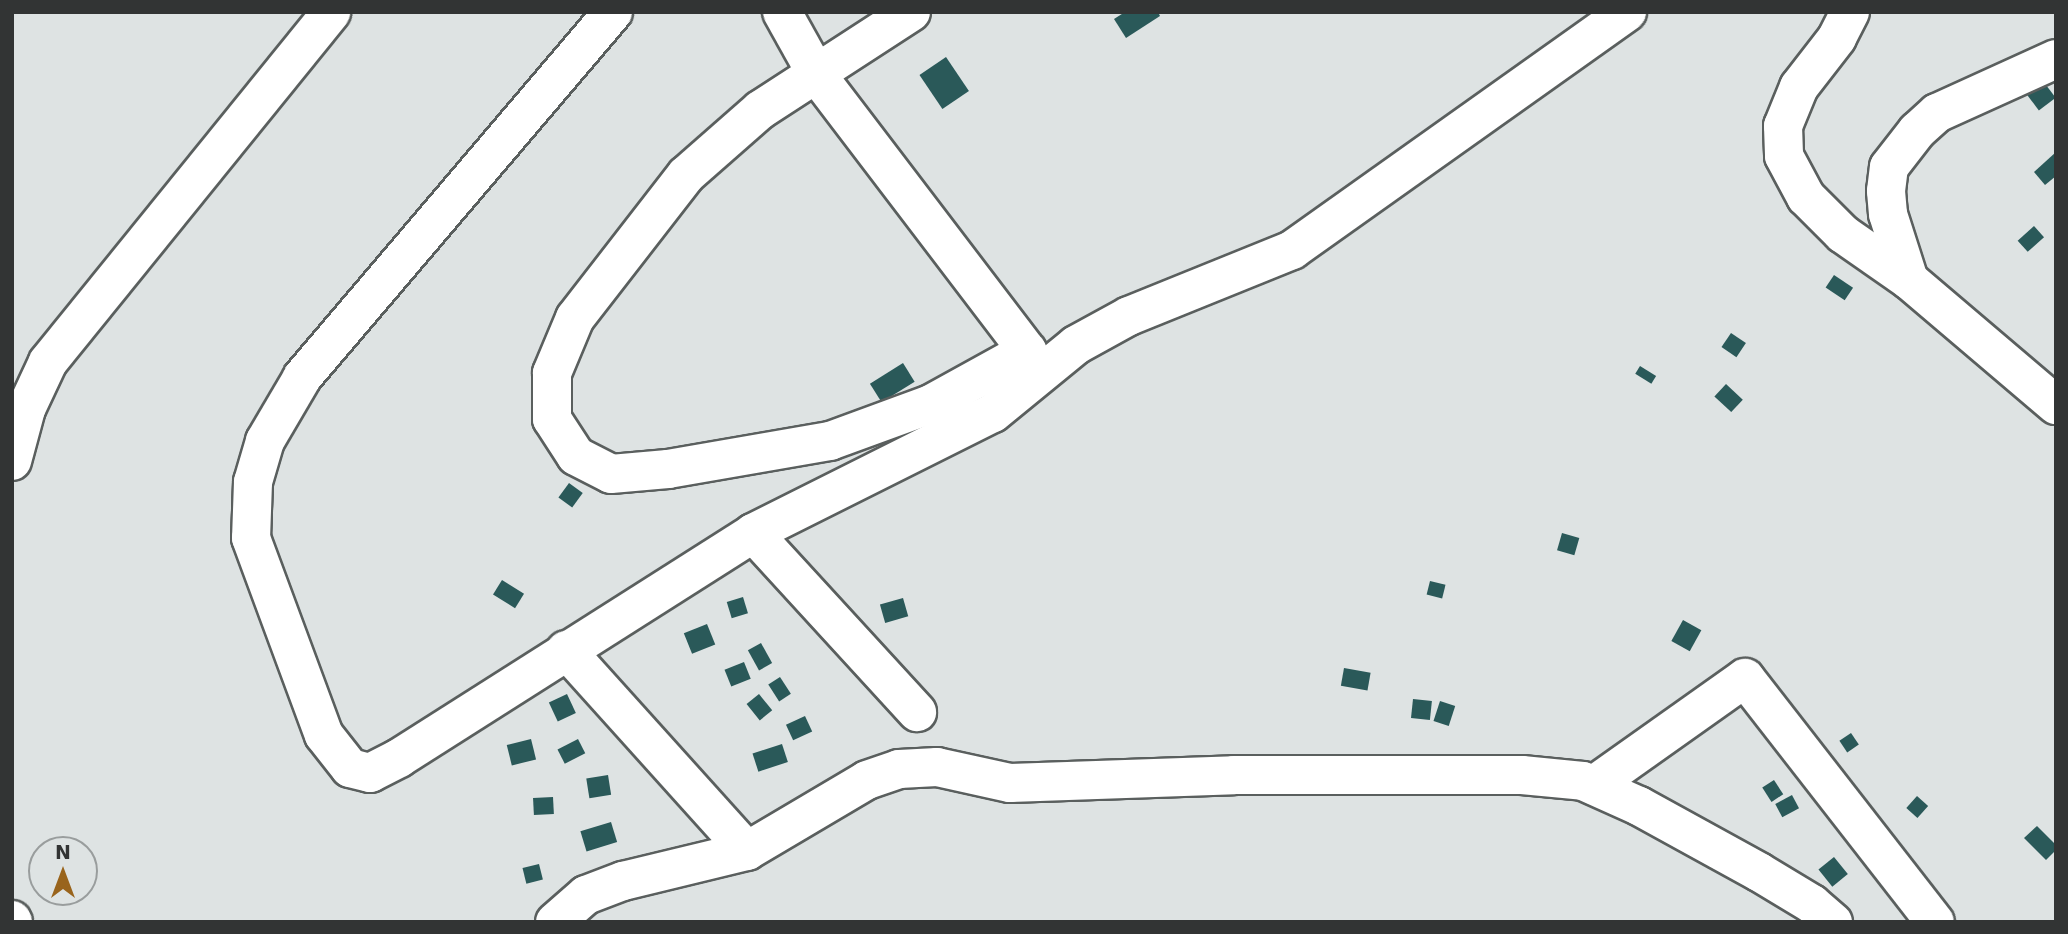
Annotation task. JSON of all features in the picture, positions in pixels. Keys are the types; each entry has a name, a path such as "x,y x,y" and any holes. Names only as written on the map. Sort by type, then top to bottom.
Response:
{"street":[{"path":"12,461 26,409 48,362 331,12"},
{"path":"613,12 302,378 265,441 253,482 251,538 324,735 350,768 370,773 399,758 753,533 993,413 1033,363"},
{"path":"782,12 817,75 1033,363"},
{"path":"911,12 760,110 686,175 575,318 552,373 552,419 576,456 611,474 668,469 830,441 931,404 1076,345 1129,316 1292,250 1627,12"},
{"path":"1850,12 1837,38 1799,87 1783,126 1784,156 1806,197 1843,234 1909,281 2052,395"},
{"path":"1909,281 1888,214 1886,191 1889,167 1917,131 1937,114 2056,59"},
{"path":"753,533 916,712"},
{"path":"566,650 747,851"},
{"path":"1594,785 1745,678 1936,922"},
{"path":"555,922 586,895 623,881 747,851 867,780 898,769 937,767 1010,783 1234,775 1522,775 1594,785 1759,872 1812,904 1833,922"}],"building":[{"path":"1125,12 1158,12 1160,16 1126,38 1114,19"},
{"path":"946,57 969,91 942,109 919,75"},
{"path":"2043,81 2056,98 2039,110 2026,94"},
{"path":"2056,152 2056,176 2045,185 2034,172"},
{"path":"2034,226 2044,237 2028,252 2018,241"},
{"path":"1834,275 1853,288 1845,300 1826,287"},
{"path":"1731,333 1746,343 1736,357 1721,347"},
{"path":"903,363 915,382 882,402 870,384"},
{"path":"1640,366 1656,376 1651,384 1635,374"},
{"path":"1726,384 1743,400 1731,412 1714,396"},
{"path":"569,483 583,493 572,508 558,498"},
{"path":"1562,533 1579,538 1574,555 1557,550"},
{"path":"502,580 524,594 515,608 493,594"},
{"path":"1430,581 1446,585 1442,598 1427,595"},
{"path":"743,597 748,613 732,618 727,602"},
{"path":"903,598 908,616 885,623 880,605"},
{"path":"1683,620 1701,630 1690,651 1671,641"},
{"path":"707,624 715,644 692,654 684,633"},
{"path":"761,643 772,663 759,670 748,650"},
{"path":"744,662 751,679 731,687 725,670"},
{"path":"1344,668 1371,673 1367,690 1341,686"},
{"path":"780,677 791,694 779,701 768,685"},
{"path":"567,694 576,713 558,721 549,702"},
{"path":"759,694 772,710 760,720 747,704"},
{"path":"1413,699 1432,701 1430,720 1411,718"},
{"path":"1440,701 1455,706 1449,726 1434,721"},
{"path":"805,716 812,731 793,740 786,725"},
{"path":"1851,733 1859,745 1847,752 1839,741"},
{"path":"531,739 536,759 512,765 507,745"},
{"path":"578,739 585,753 565,764 558,749"},
{"path":"782,744 788,762 758,772 753,754"},
{"path":"608,775 611,795 589,798 586,778"},
{"path":"1774,780 1783,794 1772,802 1762,788"},
{"path":"1792,795 1799,808 1782,817 1775,804"},
{"path":"1917,796 1928,806 1917,818 1906,808"},
{"path":"553,797 554,814 534,815 533,798"},
{"path":"611,822 617,842 587,851 580,831"},
{"path":"2037,826 2056,845 2056,850 2046,860 2024,838"},
{"path":"1834,857 1848,874 1832,887 1818,870"},
{"path":"539,864 543,880 526,884 523,868"}]}
